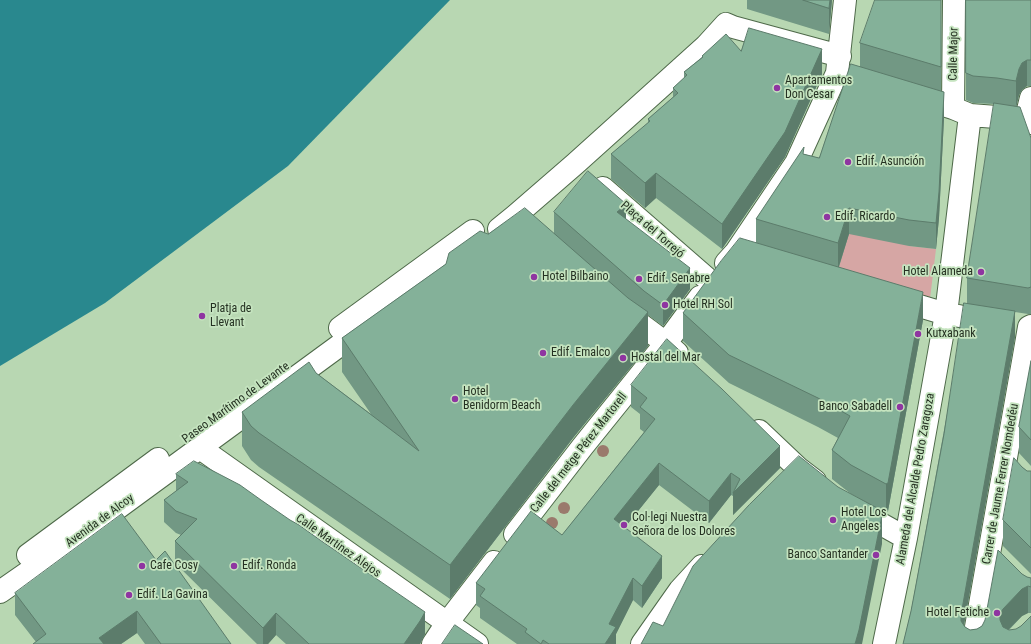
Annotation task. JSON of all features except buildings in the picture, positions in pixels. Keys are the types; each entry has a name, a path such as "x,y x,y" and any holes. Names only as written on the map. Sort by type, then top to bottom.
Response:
{"street":[{"name":"Calle del metge Pérez Martorell","path":"433,644 447,623 511,539 736,252 796,163 845,69 845,0"},
{"name":"Calle Major","path":"946,314 962,111 954,0"},
{"name":"Avenida de Alcoy","path":"0,592 69,544 482,242 515,216 575,164 706,46 726,24 845,69"},
{"path":"897,91 962,111 1028,122 1031,98"},
{"name":"Plaça del Torrejó","path":"575,164 711,282"},
{"path":"515,216 532,230"},
{"name":"Paseo Marítimo de Levante","path":"0,575 474,231"},
{"path":"736,252 759,258"},
{"path":"878,294 946,314 976,319"},
{"path":"613,301 636,322 666,343 693,367"},
{"name":"Alameda del Alcalde Pedro Zaragoza","path":"884,644 906,538 946,314"},
{"path":"1007,324 1030,326"},
{"name":"Carrer de Jaume Ferrer Nomdedéu","path":"973,644 1006,457 1027,360 1030,326"},
{"path":"746,418 798,468 844,504 906,538"},
{"name":"Calle Martínez Alejos","path":"200,448 477,644"},
{"path":"1006,457 1021,474"},
{"path":"781,484 798,468"},
{"path":"649,642 680,590 718,549"},
{"path":"990,551 1007,567"}],"shaded area":[{"path":"858,204 909,246 936,249 930,299 836,275"}],"water":[{"path":"0,0 450,0 288,166 105,303 0,366"}],"place":[{"name":"Apartamentos Don Cesar","path":"777,88"},
{"name":"Edif. Asunción","path":"848,162"},
{"name":"Edif. Ricardo","path":"827,217"},
{"name":"Hotel Alameda","path":"981,272"},
{"name":"Hotel Bilbaino","path":"534,277"},
{"name":"Edif. Senabre","path":"639,279"},
{"name":"Hotel RH Sol","path":"665,305"},
{"name":"Platja de Llevant","path":"202,316"},
{"name":"Kutxabank","path":"918,334"},
{"name":"Edif. Emalco","path":"543,353"},
{"name":"Hostal del Mar","path":"623,358"},
{"name":"Hotel Benidorm Beach","path":"455,399"},
{"name":"Banco Sabadell","path":"900,407"},
{"name":"Hotel Los Angeles","path":"833,520"},
{"name":"Col·legi Nuestra Señora de los Dolores","path":"624,525"},
{"name":"Banco Santander","path":"876,555"},
{"name":"Cafe Cosy","path":"142,566"},
{"name":"Edif. Ronda","path":"234,566"},
{"name":"Edif. La Gavina","path":"129,595"},
{"name":"Hotel Fetiche","path":"997,613"}]}
